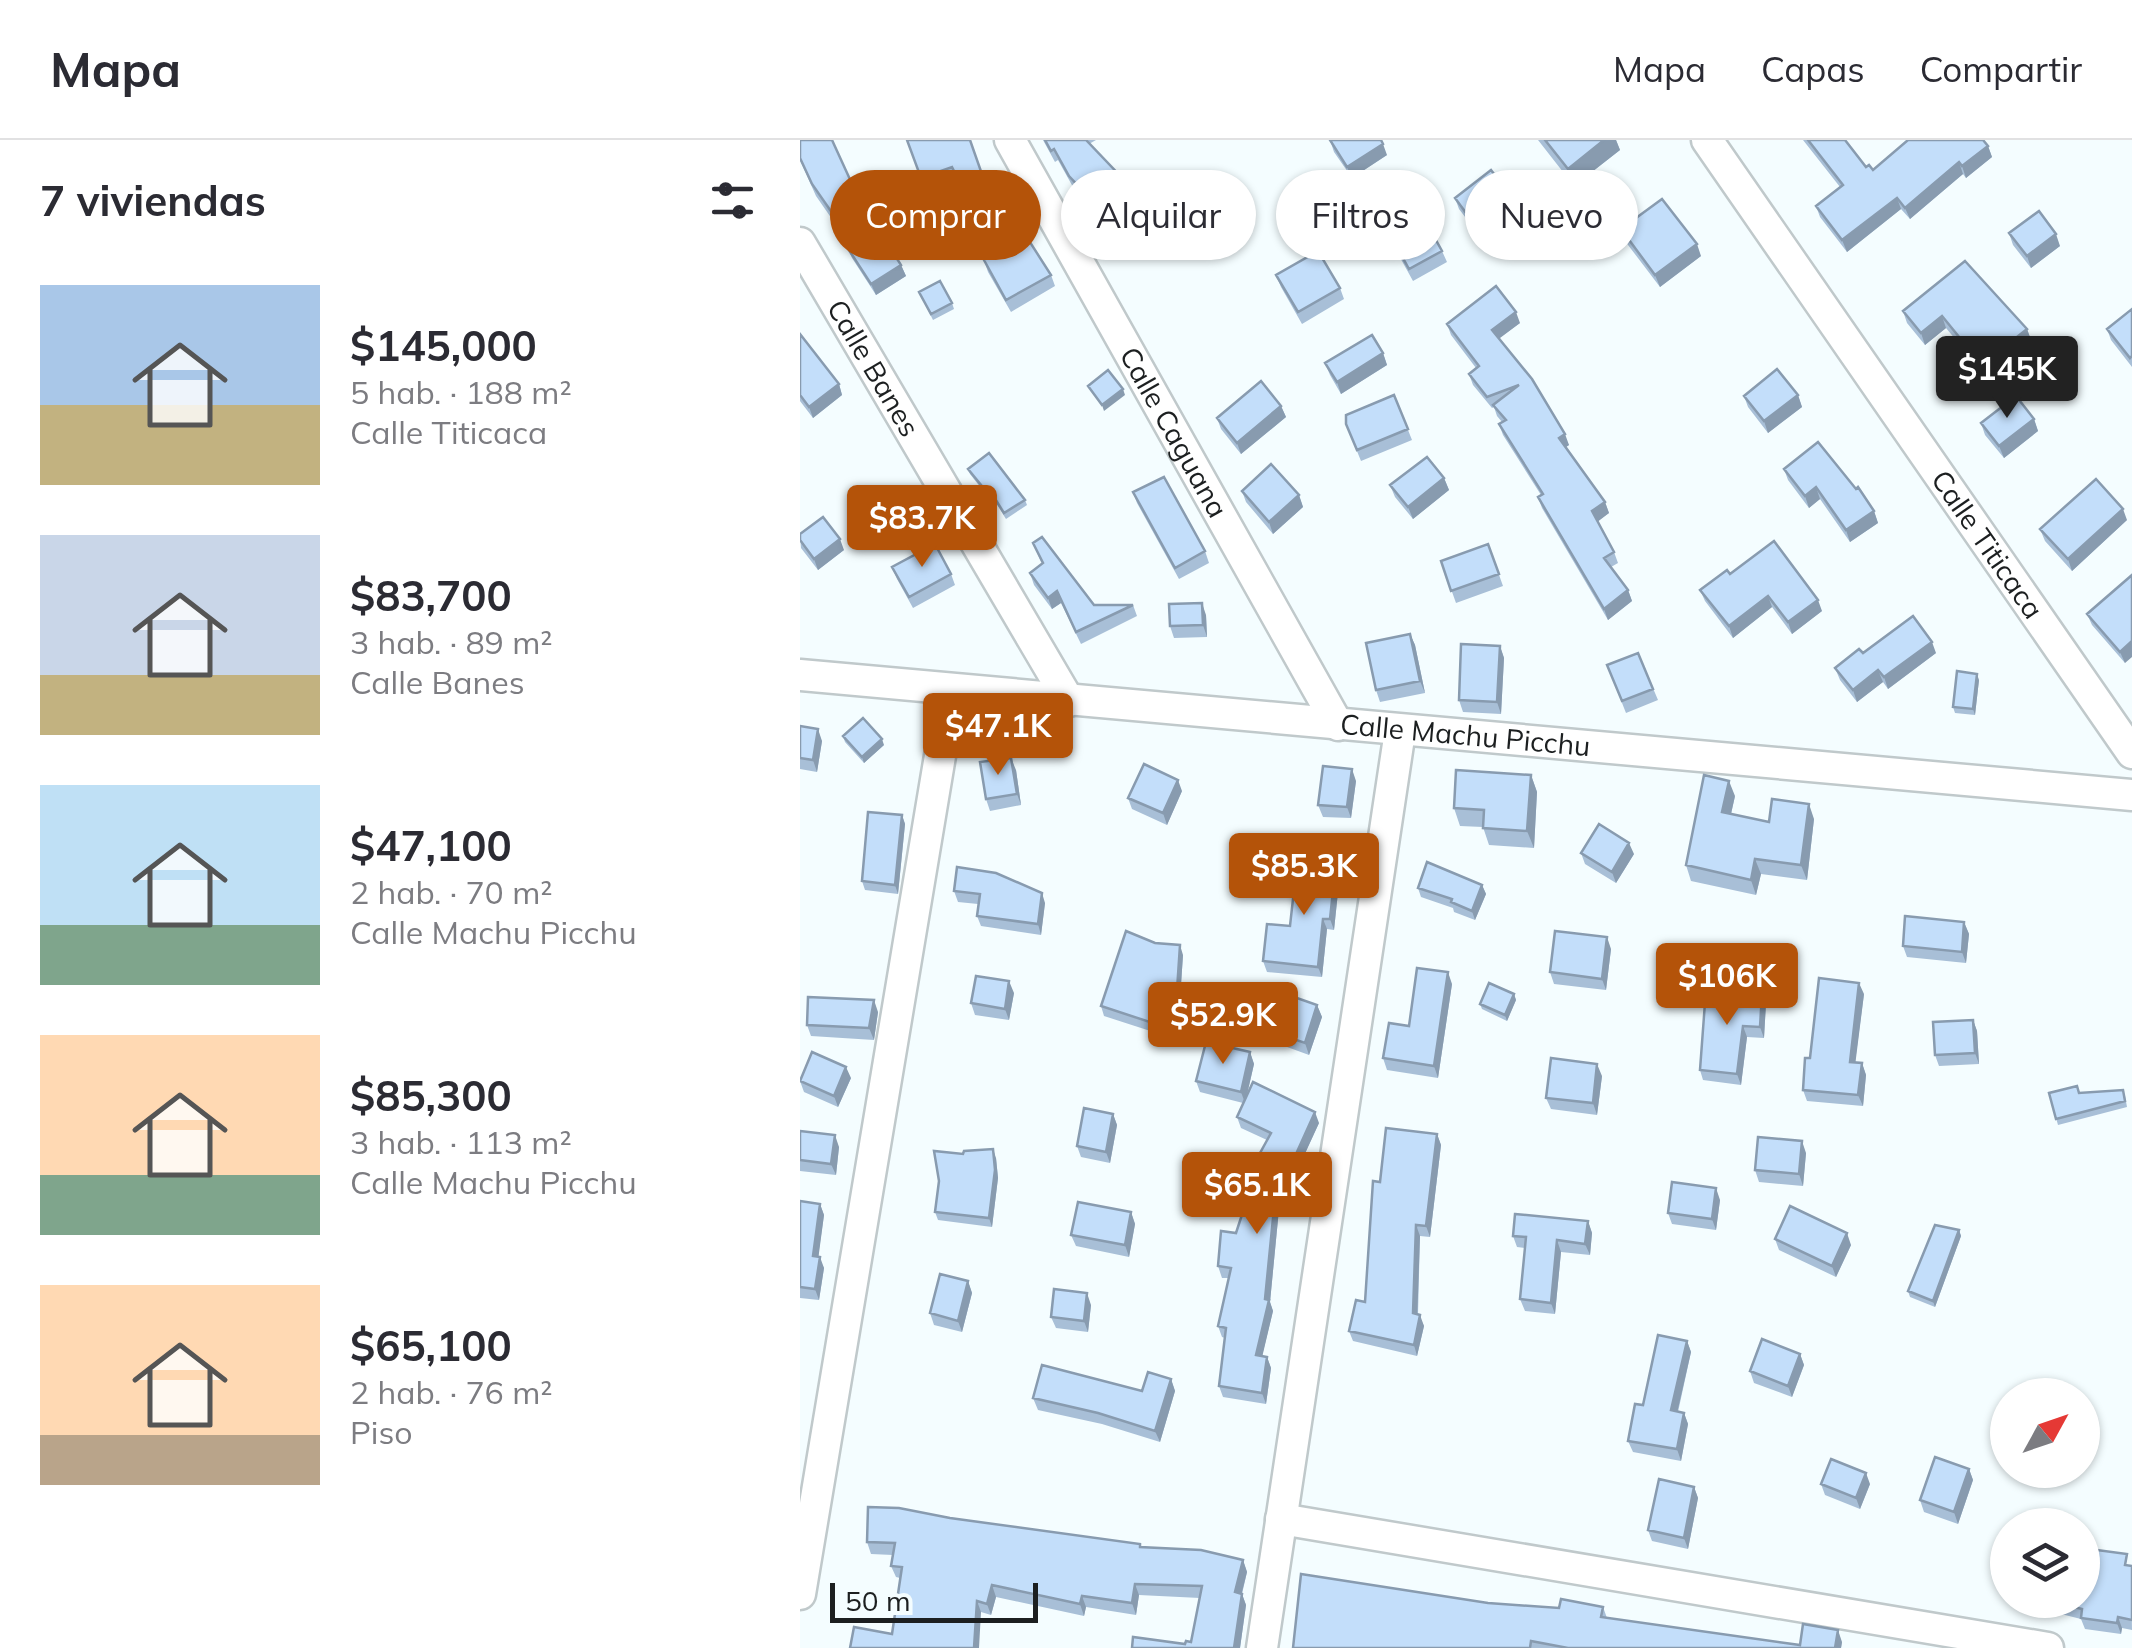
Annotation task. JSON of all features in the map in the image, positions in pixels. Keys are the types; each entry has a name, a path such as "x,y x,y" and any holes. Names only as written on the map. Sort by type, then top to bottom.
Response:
{"street":[{"name":"Calle Caguana","path":"1010,140 1338,725"},
{"name":"Calle Titicaca","path":"1707,140 2132,753"},
{"name":"Calle Banes","path":"800,244 1069,700"},
{"name":"Calle Machu Picchu","path":"800,675 2132,795"},
{"path":"800,1594 951,690"},
{"path":"1262,1648 1400,731"},
{"path":"1281,1519 2048,1648"}],"building":[{"path":"800,140 832,140 846,170 830,170 830,210 812,184 800,158"},
{"path":"907,140 970,140 980,170 952,167 918,170"},
{"path":"1045,140 1086,140 1115,170 1066,170 1054,149 1051,151"},
{"path":"1330,140 1381,140 1383,144 1347,167"},
{"path":"1545,140 1604,140 1568,169"},
{"path":"1808,140 1845,140 1866,167 1869,165 1873,170 1908,140 1983,140 1988,146 1962,166 1959,162 1905,208 1897,198 1842,240 1816,206 1843,185"},
{"path":"1465,190 1465,212 1455,198"},
{"path":"1662,199 1697,244 1655,275 1638,252 1638,217"},
{"path":"2039,211 2056,234 2027,256 2009,233"},
{"path":"1041,259 1051,275 1006,300 984,260"},
{"path":"855,260 898,260 901,265 871,284"},
{"path":"1302,260 1323,260 1340,288 1298,312 1276,275"},
{"path":"1404,260 1426,260 1409,269"},
{"path":"1965,261 2027,329 1982,365 1942,316 1921,333 1903,311"},
{"path":"940,281 952,303 931,314 919,292"},
{"path":"1496,286 1516,312 1492,330 1532,379 1565,434 1559,438 1605,502 1592,511 1614,552 1604,558 1628,590 1604,609 1538,497 1543,494 1499,424 1506,420 1493,405 1519,385 1487,397 1469,374 1479,366 1447,324"},
{"path":"2132,309 2132,356 2130,358 2107,329"},
{"path":"800,334 839,384 809,407 800,395"},
{"path":"1372,335 1383,353 1337,382 1325,363"},
{"path":"1777,369 1798,395 1764,421 1744,396"},
{"path":"1108,370 1123,389 1102,405 1088,386"},
{"path":"1261,381 1281,406 1237,443 1217,418"},
{"path":"1394,395 1408,429 1357,450 1346,415"},
{"path":"2016,396 2034,419 1999,446 1981,423"},
{"path":"1818,442 1874,511 1846,530 1816,487 1805,496 1784,469"},
{"path":"989,453 1025,500 1004,513 989,489 986,491 968,469"},
{"path":"1427,457 1444,478 1408,507 1390,485"},
{"path":"1271,464 1299,495 1269,522 1242,491"},
{"path":"1164,477 1205,551 1175,568 1133,492"},
{"path":"2096,479 2123,509 2068,559 2040,529"},
{"path":"823,517 840,539 814,559 800,534"},
{"path":"1042,537 1094,605 1133,605 1076,632 1057,591 1048,598 1030,573 1043,563 1033,543"},
{"path":"1774,541 1818,600 1788,622 1768,596 1729,626 1700,590 1727,570 1730,574"},
{"path":"935,544 951,574 909,597 892,567"},
{"path":"1488,544 1499,574 1451,591 1441,561"},
{"path":"2132,575 2132,641 2120,652 2087,614"},
{"path":"1202,603 1203,625 1170,626 1169,604"},
{"path":"1913,616 1932,642 1884,677 1878,670 1853,690 1835,668 1859,649 1863,653"},
{"path":"1410,634 1420,681 1376,690 1366,643"},
{"path":"1461,644 1500,646 1497,702 1459,700"},
{"path":"1638,653 1653,689 1622,701 1607,665"},
{"path":"1957,671 1977,674 1973,709 1953,707"},
{"path":"863,718 882,739 862,757 843,736"},
{"path":"800,726 818,729 813,760 800,758"},
{"path":"1011,758 1017,794 986,799 980,762"},
{"path":"1144,764 1178,780 1163,813 1128,798"},
{"path":"1323,766 1352,769 1347,807 1318,805"},
{"path":"1456,770 1531,775 1527,831 1483,828 1484,810 1454,808"},
{"path":"1704,775 1729,781 1722,812 1769,822 1772,799 1809,804 1801,865 1755,859 1751,880 1686,865"},
{"path":"868,812 902,815 895,885 862,881"},
{"path":"1599,824 1629,843 1612,872 1581,853"},
{"path":"1304,858 1336,863 1330,919 1323,919 1318,967 1263,961 1267,924 1290,926 1295,881 1300,882"},
{"path":"1427,862 1482,885 1472,911 1451,902 1452,899 1418,888"},
{"path":"957,867 996,873 1042,893 1038,924 977,916 980,894 954,891"},
{"path":"1905,916 1964,922 1962,952 1903,946"},
{"path":"1126,931 1155,943 1180,945 1176,1005 1168,1028 1101,1006"},
{"path":"1555,931 1607,937 1602,979 1550,972"},
{"path":"1417,968 1448,972 1434,1066 1383,1058 1389,1023 1409,1026"},
{"path":"976,976 1009,981 1005,1009 971,1003"},
{"path":"1819,978 1859,983 1850,1062 1862,1063 1858,1095 1803,1090"},
{"path":"1489,983 1514,994 1505,1015 1480,1004"},
{"path":"1706,989 1762,993 1760,1027 1743,1026 1737,1074 1700,1070"},
{"path":"1277,991 1317,1005 1305,1043 1264,1029"},
{"path":"808,997 874,1000 869,1028 807,1025"},
{"path":"1973,1020 1975,1053 1935,1055 1933,1022"},
{"path":"1206,1042 1250,1052 1241,1092 1196,1081"},
{"path":"812,1052 846,1067 834,1096 800,1081"},
{"path":"1551,1058 1597,1064 1593,1103 1546,1098"},
{"path":"1253,1082 1315,1112 1275,1198 1265,1299 1269,1300 1256,1355 1267,1357 1262,1393 1219,1386 1226,1328 1218,1326 1231,1268 1218,1266 1221,1231 1236,1233 1258,1166 1254,1164 1271,1133 1237,1117"},
{"path":"2077,1086 2079,1093 2123,1090 2125,1101 2056,1119 2049,1093"},
{"path":"1084,1108 1113,1114 1106,1152 1077,1146"},
{"path":"1386,1128 1437,1134 1426,1226 1416,1225 1413,1313 1420,1315 1414,1345 1349,1331 1356,1300 1365,1302 1373,1181 1380,1182"},
{"path":"800,1131 835,1135 831,1164 800,1160"},
{"path":"1758,1137 1802,1141 1799,1174 1755,1170"},
{"path":"993,1149 995,1170 989,1218 935,1212 939,1181 934,1151 963,1154"},
{"path":"1672,1182 1716,1188 1712,1219 1668,1213"},
{"path":"800,1201 820,1204 813,1256 820,1257 815,1289 800,1287"},
{"path":"1078,1202 1131,1212 1125,1245 1071,1235"},
{"path":"1790,1206 1847,1233 1832,1266 1775,1239"},
{"path":"1515,1214 1588,1221 1585,1244 1557,1240 1551,1303 1520,1299 1526,1237 1513,1236"},
{"path":"1935,1225 1959,1230 1933,1301 1908,1291"},
{"path":"940,1274 968,1281 958,1321 930,1313"},
{"path":"1054,1289 1087,1293 1084,1321 1051,1317"},
{"path":"1658,1335 1687,1341 1671,1410 1684,1413 1677,1449 1628,1441 1635,1404 1643,1405"},
{"path":"1762,1339 1800,1354 1788,1386 1750,1371"},
{"path":"1042,1365 1142,1391 1148,1372 1171,1379 1155,1431 1033,1398"},
{"path":"1935,1457 1969,1469 1954,1512 1920,1500"},
{"path":"1831,1459 1866,1473 1856,1498 1821,1484"},
{"path":"1659,1479 1694,1487 1684,1538 1648,1530"},
{"path":"868,1507 899,1508 1140,1547 1201,1550 1243,1560 1235,1592 1242,1594 1234,1648 1132,1648 1133,1637 1191,1642 1202,1586 1135,1584 1132,1603 1082,1596 1080,1604 992,1585 987,1604 977,1601 974,1648 850,1648 854,1627 892,1634 902,1567 891,1566 895,1543 867,1542"},
{"path":"2100,1550 2127,1554 2125,1565 2132,1566 2132,1620 2118,1617 2117,1623 2081,1618 2100,1618"},
{"path":"1301,1574 1488,1603 1559,1608 1561,1599 1603,1607 1601,1617 1800,1645 1803,1624 1838,1630 1835,1648 1568,1648 1531,1641 1530,1648 1293,1648"}]}
